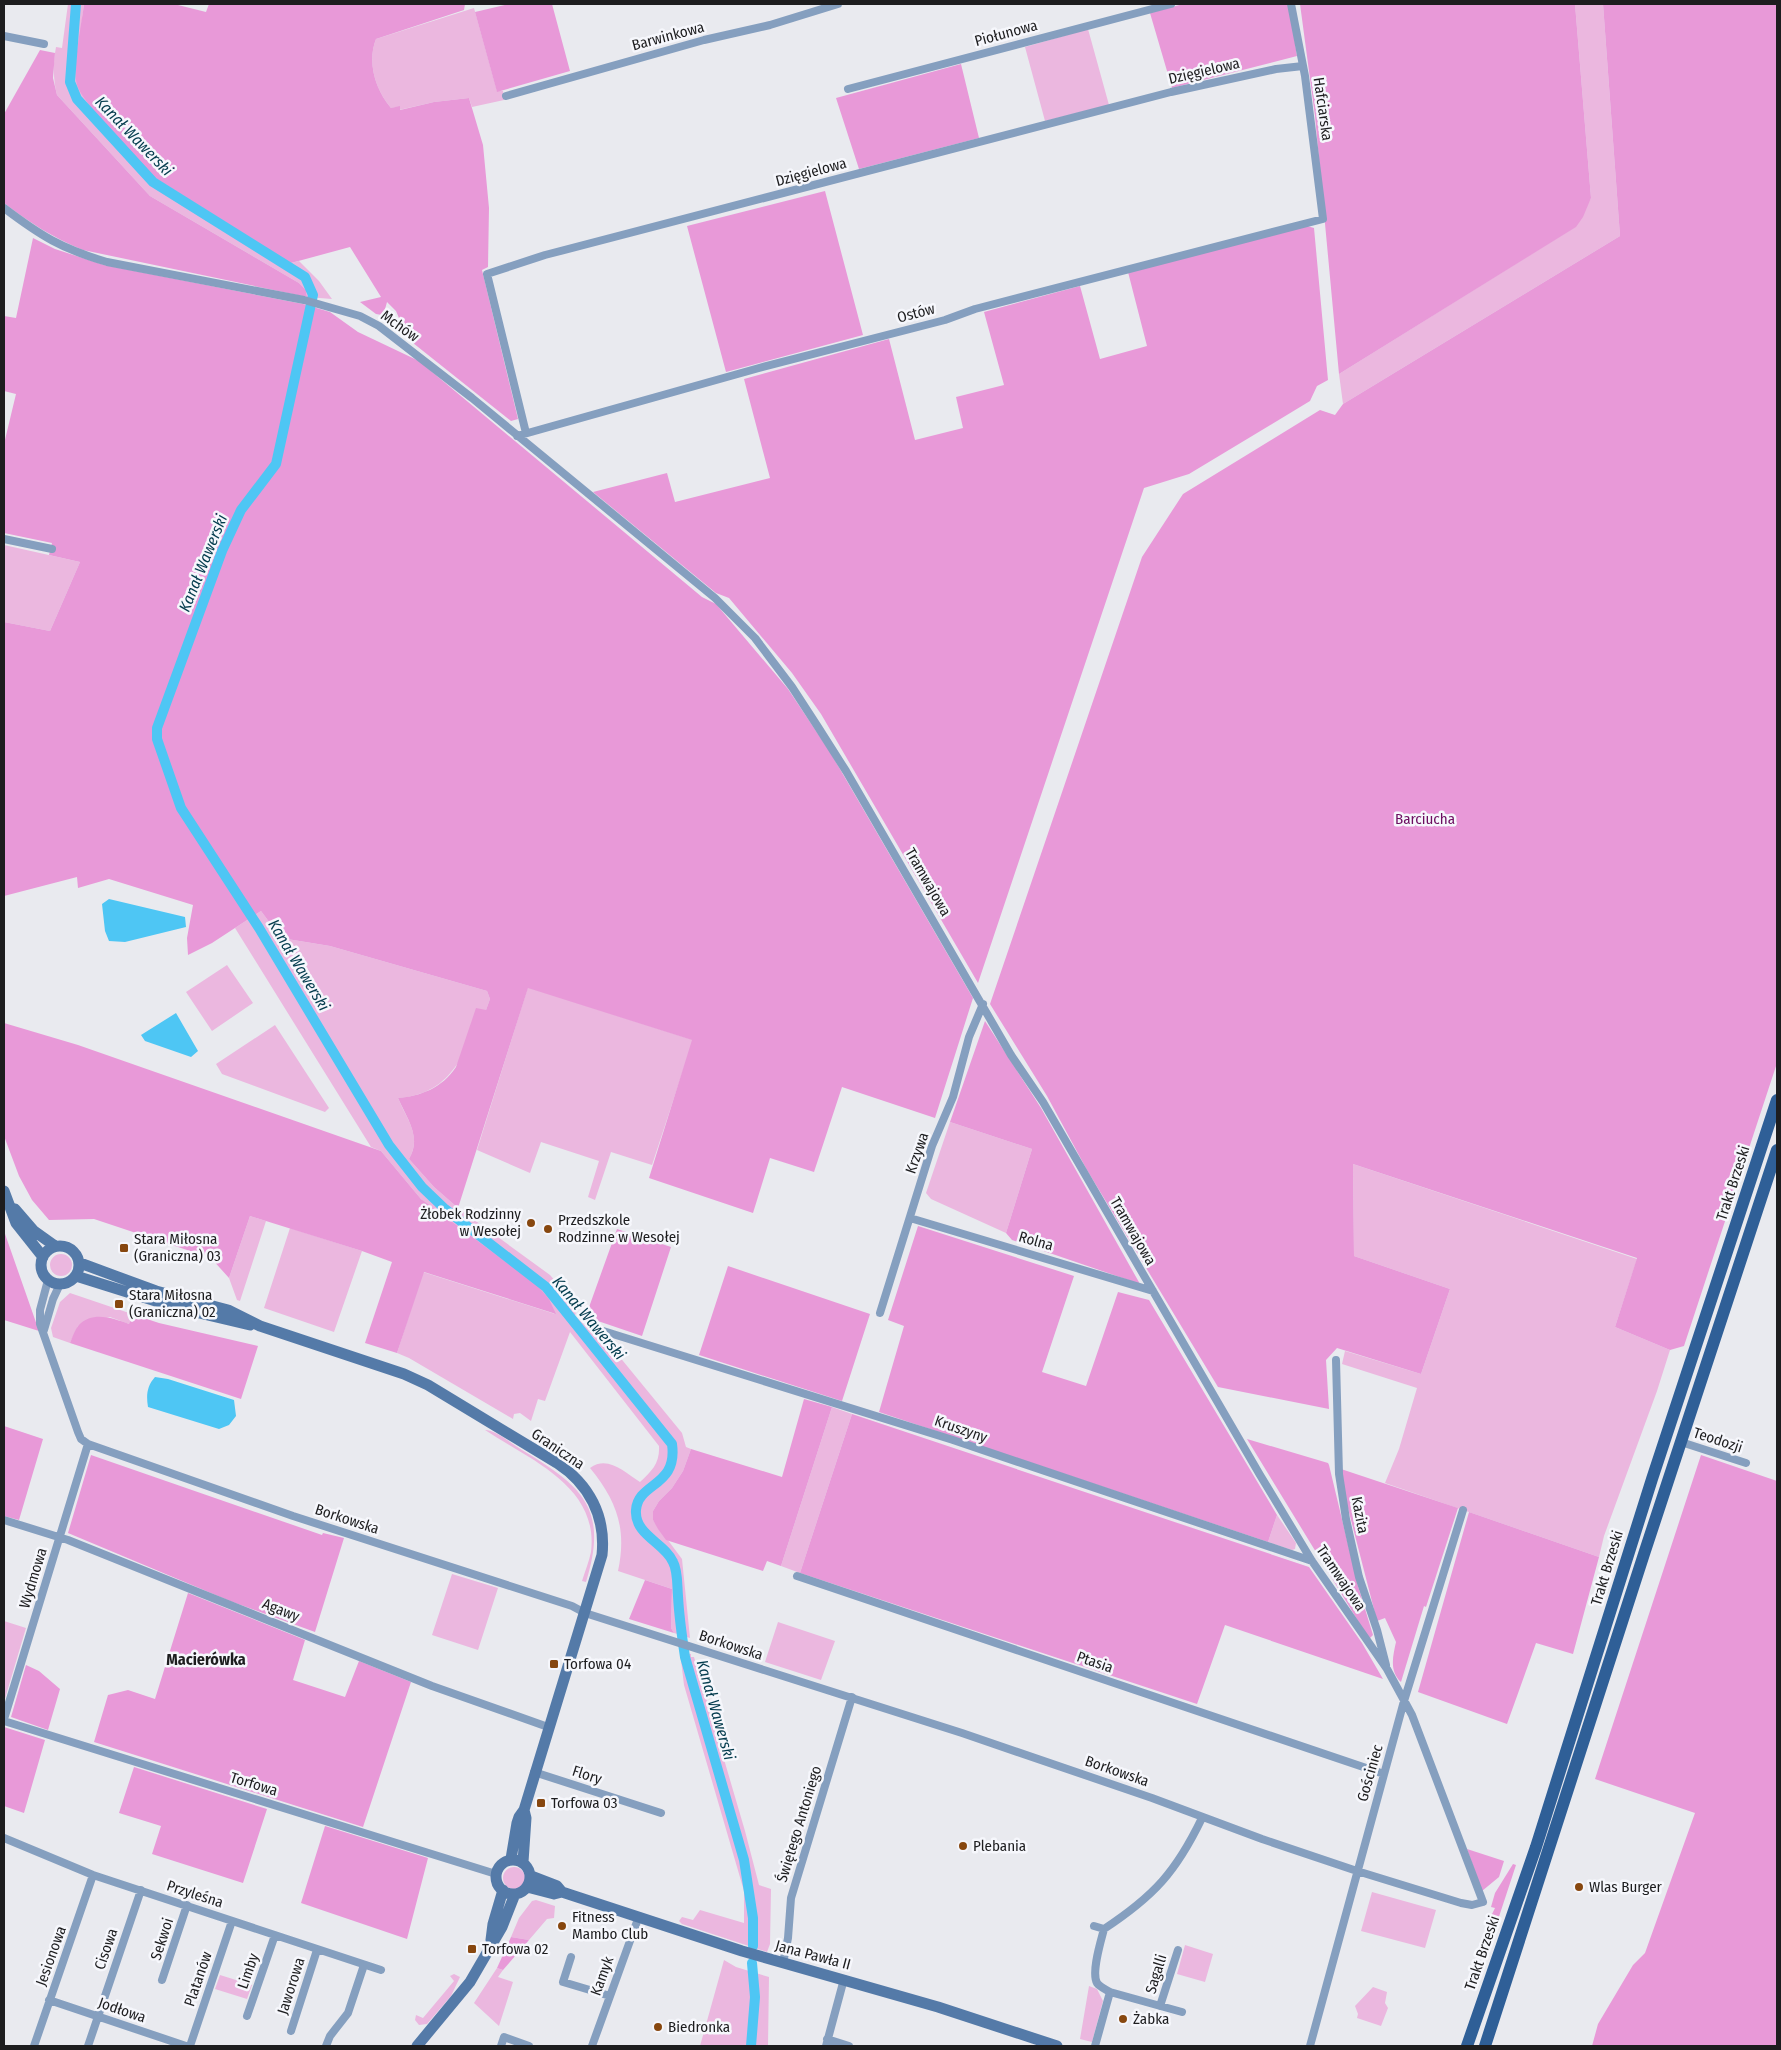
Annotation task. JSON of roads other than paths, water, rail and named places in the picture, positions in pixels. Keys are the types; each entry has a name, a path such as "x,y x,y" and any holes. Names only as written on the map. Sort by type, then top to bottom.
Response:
{"main road":[{"name":"Trakt Brzeski","path":"1467,2046 1536,1847 1652,1479 1777,1100"},
{"name":"Trakt Brzeski","path":"1485,2046 1777,1150"}],"street":[{"name":"Barwinkowa","path":"506,96 704,40 770,25 838,4"},
{"name":"Piołunowa","path":"848,89 1171,4"},
{"name":"Hafciarska","path":"1292,4 1323,219"},
{"path":"4,36 44,44"},
{"name":"Dzięgielowa","path":"526,432 487,274 545,255 1171,92 1276,69 1302,66"},
{"name":"Mchów","path":"4,208 32,230 57,245 81,254 107,262 304,300 360,316 379,326 472,398 716,598"},
{"name":"Ostów","path":"517,436 759,368 926,325 984,307 1323,219"},
{"path":"4,539 52,549"},
{"name":"Tramwajowa","path":"716,598 755,638 792,687 846,771 1011,1054 1043,1102 1312,1561 1387,1670 1412,1715 1483,1902"},
{"name":"Krzywa","path":"880,1313 932,1146 953,1097 969,1037 983,1004"},
{"path":"4,1193 30,1227 55,1246"},
{"path":"4,1193 16,1223 43,1257"},
{"name":"Rolna","path":"910,1218 1153,1291"},
{"path":"48,1280 60,1284 69,1282 76,1276 80,1264 72,1249 55,1246 49,1249 43,1257 42,1269 48,1280 40,1312 40,1322 78,1432 81,1439 88,1444"},
{"name":"Graniczna","path":"80,1264 156,1291 228,1310 260,1326 383,1366 417,1380 462,1405 571,1473 584,1487 595,1504 603,1534 600,1564 534,1772 524,1810 518,1817 517,1861"},
{"name":"Graniczna","path":"76,1276 184,1310 260,1326"},
{"path":"44,1332 50,1307 60,1284"},
{"name":"Kruszyny","path":"600,1330 953,1440 1312,1561"},
{"name":"Kazita","path":"1336,1360 1339,1474 1346,1519 1359,1577 1378,1630 1387,1670"},
{"name":"Teodozji","path":"1681,1442 1746,1463"},
{"name":"Borkowska","path":"88,1444 294,1516 572,1606 586,1613 751,1667 852,1697 1152,1798 1202,1818 1357,1871 1462,1903 1472,1905 1483,1902"},
{"name":"Wydmowa","path":"4,1720 88,1444"},
{"name":"Gościniec","path":"1310,2046 1404,1702 1463,1510"},
{"name":"Agawy","path":"4,1520 60,1538 432,1686 548,1727"},
{"name":"Ptasia","path":"797,1576 1384,1774"},
{"name":"Świętego Antoniego","path":"783,1963 788,1938 791,1898 852,1697"},
{"name":"Torfowa","path":"4,1720 496,1874"},
{"name":"Flory","path":"534,1772 661,1813"},
{"path":"1095,2046 1110,1992 1096,1981 1095,1971 1104,1929 1135,1908 1162,1882 1189,1845 1202,1818"},
{"name":"Przyleśna","path":"4,1838 93,1875 381,1970"},
{"path":"417,2046 466,1988 490,1944 502,1927 515,1894 529,1882 530,1870 517,1861 501,1864 496,1874 498,1885 503,1890 515,1894"},
{"name":"Jesionowa","path":"34,2046 93,1875"},
{"name":"Jana Pawła II","path":"529,1882 554,1894 562,1892 734,1948 938,2007 1057,2046"},
{"name":"Cisowa","path":"88,2046 141,1890"},
{"path":"490,1944 493,1924 503,1890"},
{"name":"Sekwoi","path":"162,1980 187,1906"},
{"name":"Kamyk","path":"592,2046 639,1916"},
{"name":"Platanów","path":"190,2046 232,1920"},
{"path":"1094,1926 1104,1929"},
{"name":"Limby","path":"248,2016 275,1935"},
{"name":"Jaworowa","path":"291,2031 317,1950"},
{"name":"Sagalli","path":"1160,2006 1178,1950"},
{"path":"571,1956 563,1982 610,1996"},
{"path":"326,2046 330,2036 348,2012 364,1965"},
{"path":"844,1979 827,2043 849,2046"},
{"name":"Sagalli","path":"1110,1992 1182,2012"},
{"name":"Jodłowa","path":"49,2000 186,2046"},
{"path":"501,2046 504,2037 529,2046"}],"water":[{"path":"109,899 185,917 186,927 125,942 109,941 105,931 102,904"},
{"path":"176,1013 198,1051 191,1057 145,1041 141,1035"},
{"path":"155,1377 168,1379 234,1400 236,1416 229,1425 219,1429 148,1407 148,1391"}],"waterway":[{"name":"Kanał Wawerski","path":"76,4 70,82 77,99 153,182 305,277 313,295 276,464 241,510 222,551 157,728 157,739 181,808 259,928 389,1145 422,1187 445,1209 546,1287 672,1444 672,1458 669,1469 638,1501 637,1519 645,1532 669,1555 676,1570 685,1657 744,1860 753,1918 753,1946"},
{"name":"Kanał Wawerski","path":"751,2046 755,1997 752,1963"}],"place":[{"name":"Żłobek Rodzinny w Wesołej","path":"531,1223"},
{"name":"Przedszkole Rodzinne w Wesołej","path":"548,1229"},
{"name":"Stara Miłosna (Graniczna) 03","path":"124,1248"},
{"name":"Stara Miłosna (Graniczna) 02","path":"119,1304"},
{"name":"Torfowa 04","path":"554,1664"},
{"name":"Torfowa 03","path":"541,1803"},
{"name":"Plebania","path":"963,1846"},
{"name":"Wlas Burger","path":"1579,1887"},
{"name":"Fitness Mambo Club","path":"562,1926"},
{"name":"Torfowa 02","path":"472,1949"},
{"name":"Żabka","path":"1123,2019"},
{"name":"Biedronka","path":"658,2027"}],"district":[{"name":"Macierówka","path":"206,1659"}],"park label":[{"name":"Barciucha","path":"1425,819"}]}
